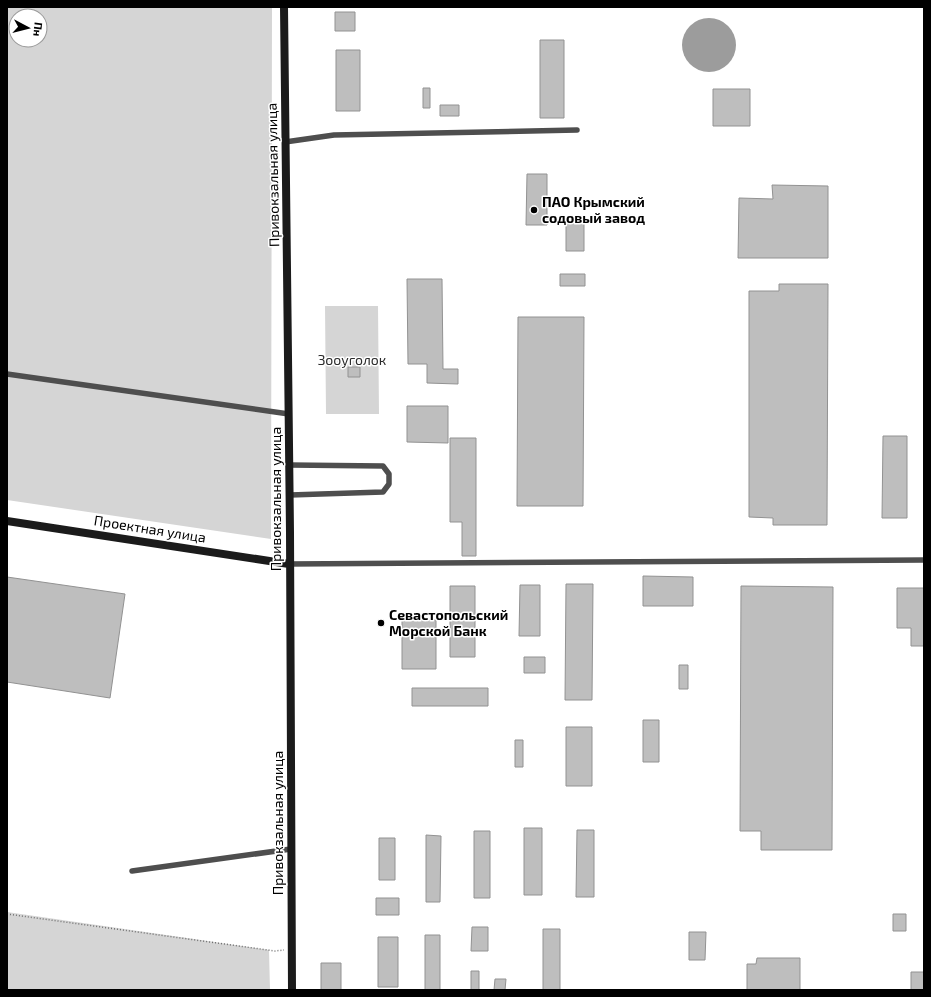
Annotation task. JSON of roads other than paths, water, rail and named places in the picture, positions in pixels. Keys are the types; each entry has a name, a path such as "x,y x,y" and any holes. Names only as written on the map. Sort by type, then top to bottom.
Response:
{"main road":[{"name":"Привокзальная улица","path":"284,7 290,495 289,564 292,990"},
{"name":"Проектная улица","path":"7,521 289,564"}],"lane":[{"path":"285,142 334,135 577,130"},
{"path":"7,374 289,414"},
{"path":"289,465 383,466 389,474 389,484 383,492 290,495"},
{"path":"289,564 924,560"},
{"path":"132,872 291,848"}],"place":[{"name":"ПАО Крымский содовый завод","path":"534,210"},
{"name":"Севастопольский Морской Банк","path":"381,623"}],"park label":[{"name":"Зооуголок","path":"352,360"}]}
